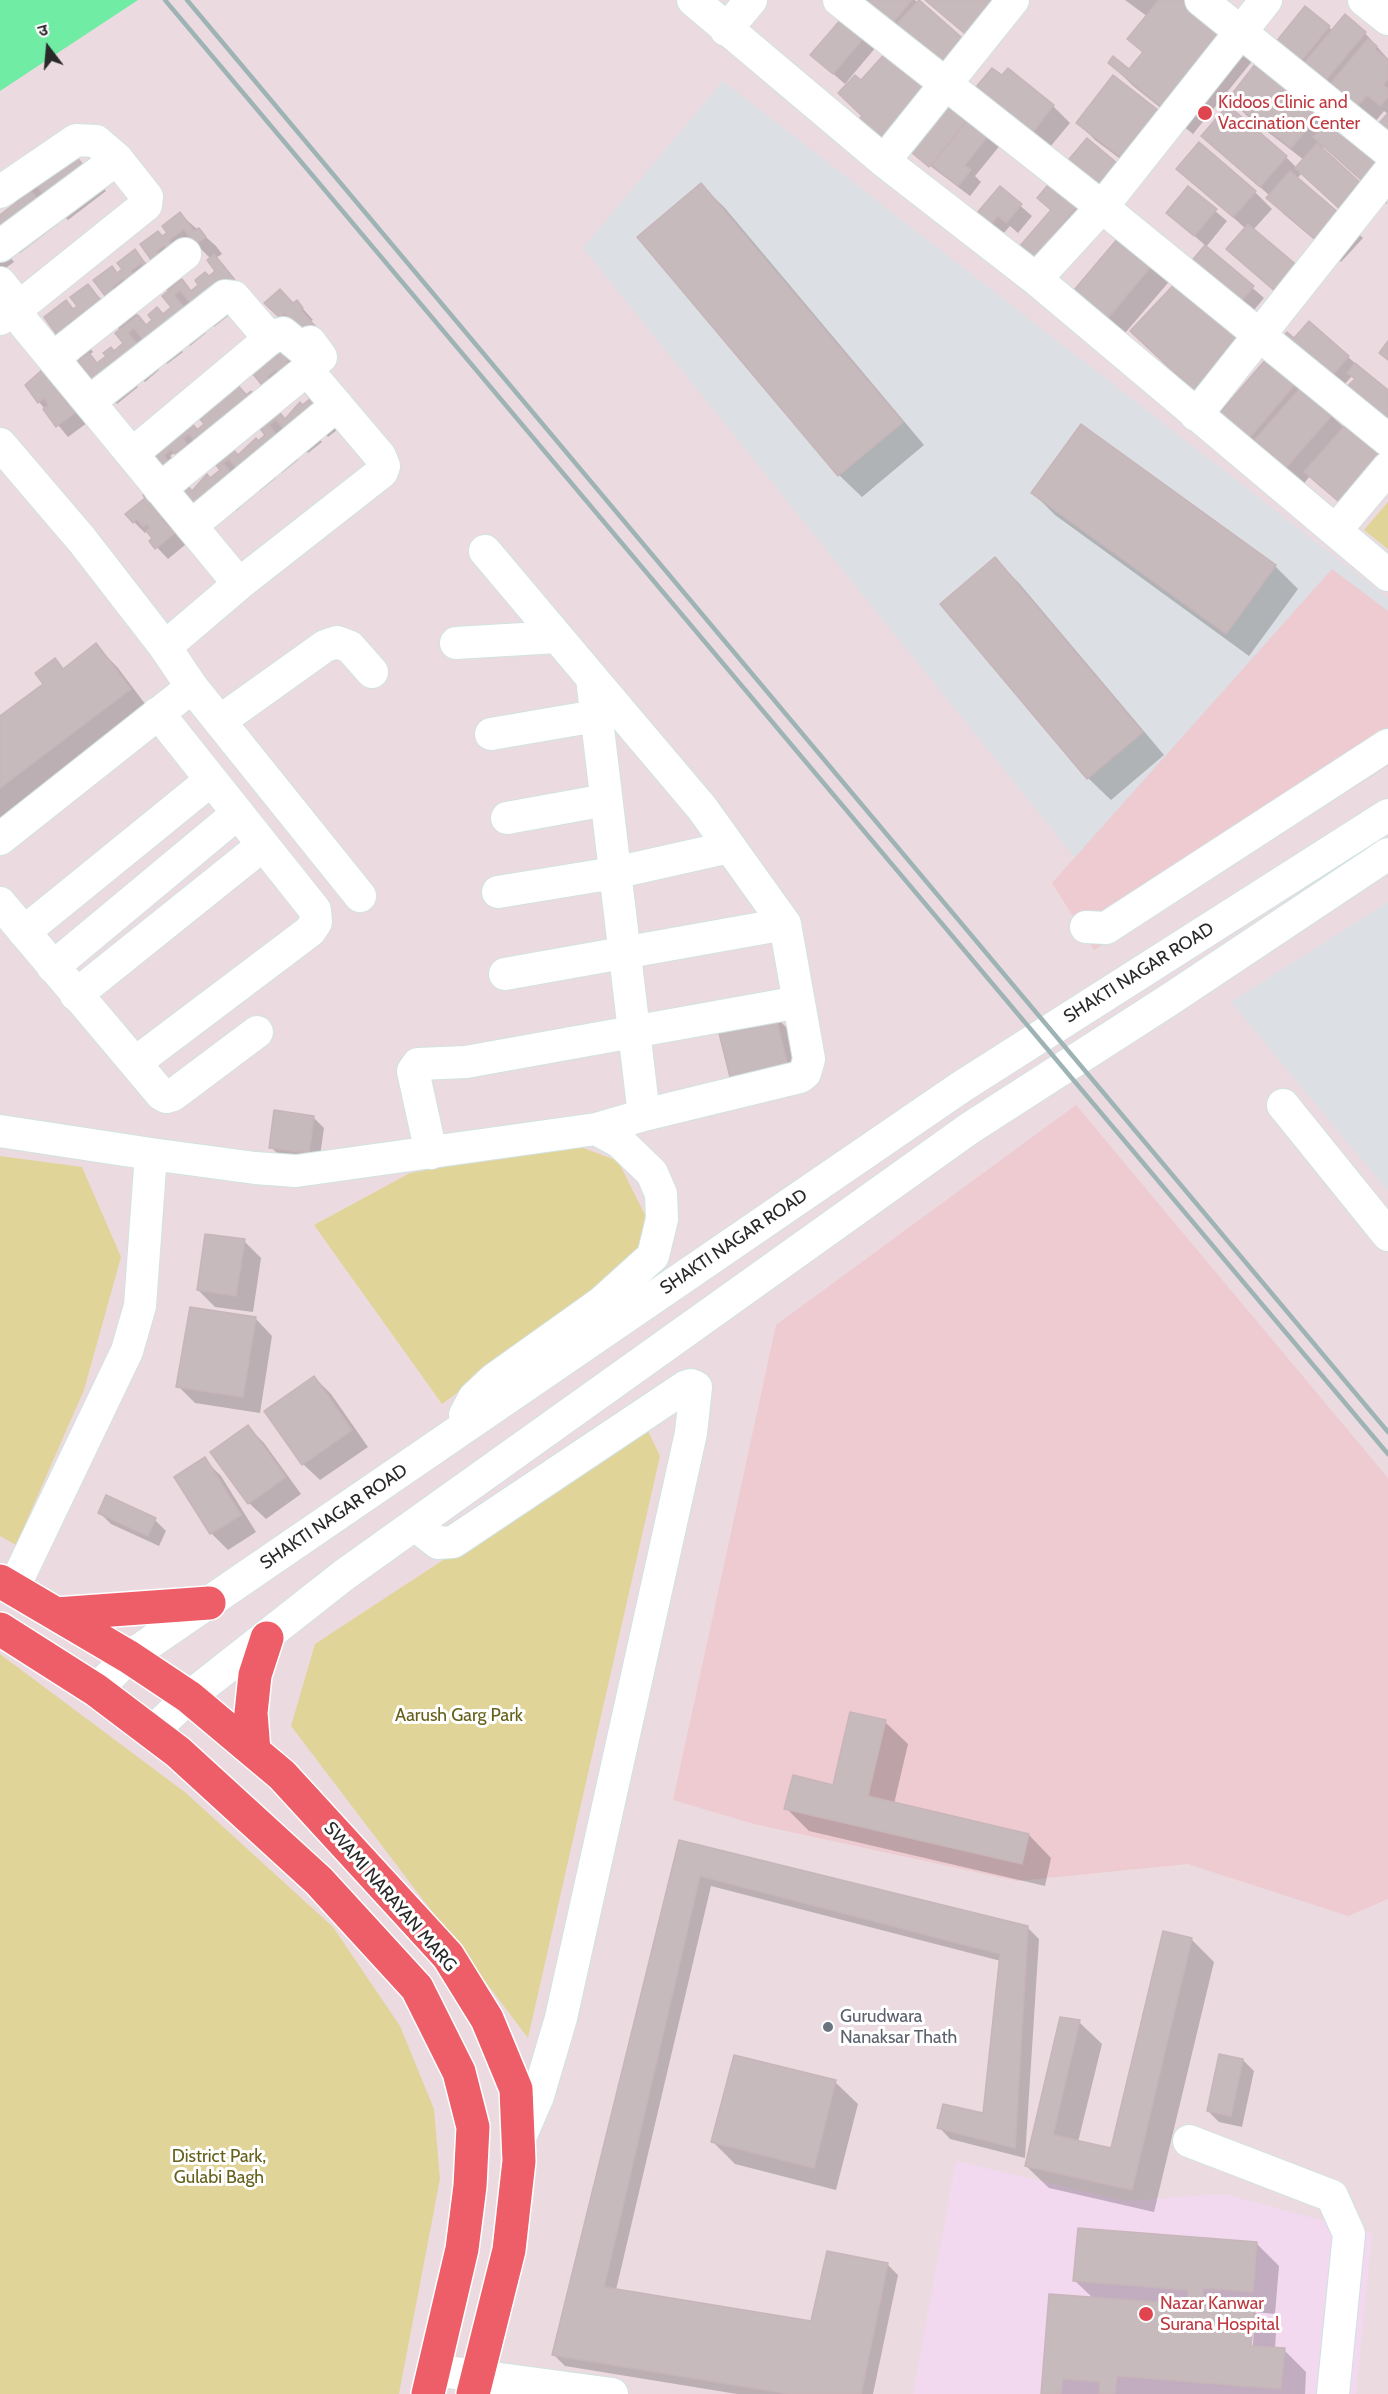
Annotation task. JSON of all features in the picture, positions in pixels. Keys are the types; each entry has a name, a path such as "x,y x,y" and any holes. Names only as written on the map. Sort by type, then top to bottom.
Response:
{"main road":[{"name":"SWAMI NARAYAN MARG","path":"7,1585 129,1657 189,1697 282,1775 448,1956 487,2019 516,2089 519,2161 509,2250 476,2384"},
{"path":"56,1614 208,1603"},
{"path":"0,1629 96,1690 177,1752 319,1881 417,1988 459,2072 473,2127 470,2186 462,2249 430,2382"},
{"path":"254,1751 251,1713 255,1674 267,1638"}],"street":[{"path":"693,0 726,30 884,160 1036,279 1388,575"},
{"path":"726,30 751,0"},
{"path":"839,0 1102,207 1388,440"},
{"path":"884,160 1013,0"},
{"path":"1201,0 1388,151"},
{"path":"1036,279 1102,207 1266,0"},
{"path":"1364,0 1388,19"},
{"path":"0,192 76,140 96,141 117,159 147,197 146,205 11,312"},
{"path":"0,246 117,159"},
{"path":"1196,415 1388,173"},
{"path":"53,357 185,254"},
{"path":"0,283 11,312 53,357 238,584"},
{"path":"89,402 225,296 234,297 270,339"},
{"path":"132,454 270,339 283,333 301,348 310,342 321,357 160,489"},
{"path":"165,647 238,584 382,472 384,466 380,456 337,405 304,372"},
{"path":"191,526 337,405"},
{"path":"0,444 82,540 165,647 192,687 360,896"},
{"path":"1336,530 1388,468"},
{"path":"0,1131 255,1168 296,1171 596,1129 800,1077 805,1072 809,1059 785,924 702,808 484,551"},
{"path":"456,643 557,637"},
{"path":"220,721 325,646 337,642 350,646 372,672"},
{"path":"592,678 644,1115"},
{"path":"0,838 192,687"},
{"path":"135,1063 310,931 316,922 315,910 158,714"},
{"path":"491,734 596,716"},
{"path":"1086,927 1097,930 1106,928 1388,745"},
{"path":"24,932 211,780"},
{"path":"507,818 606,800"},
{"path":"53,967 238,813"},
{"name":"SHAKTI NAGAR ROAD","path":"96,1690 129,1657 961,1087 1388,816"},
{"path":"76,995 263,845"},
{"path":"498,892 614,873 730,847"},
{"name":"SHAKTI NAGAR ROAD","path":"151,1733 189,1697 267,1638 344,1575 970,1128 1155,1010 1388,854"},
{"path":"0,903 76,995 166,1097 173,1095 257,1032"},
{"path":"504,974 785,924"},
{"path":"431,1153 413,1071 418,1064 466,1062 799,1002"},
{"path":"1283,1105 1388,1235"},
{"path":"454,1435 474,1398 493,1380 601,1303 653,1256 662,1219 661,1194 652,1173 620,1142 596,1129"},
{"path":"7,1585 130,1340 140,1306 152,1154"},
{"path":"415,1525 438,1543 453,1542 685,1387 691,1384 696,1387 692,1433 561,2018 538,2096 518,2142"},
{"path":"1189,2141 1332,2196 1349,2234 1333,2394"},
{"path":"430,2382 612,2394"}],"shaded area":[{"path":"0,0 138,0 0,91"},
{"path":"723,81 1388,598 1388,727 1110,901 583,248"},
{"path":"1332,569 1388,611 1388,766 1094,950 1052,883"},
{"path":"1388,902 1388,1191 1231,1002"},
{"path":"1076,1105 1388,1478 1388,1899 1348,1916 1188,1864 1017,1881 754,1824 673,1800 776,1325"},
{"name":"Nazar Kanwar Surana Hospital","path":"956,2161 1125,2201 1224,2194 1372,2234 1356,2394 913,2394"}],"green space":[{"path":"1388,502 1388,549 1364,530"},
{"path":"573,1144 618,1161 645,1215 637,1260 442,1404 314,1225 410,1173"},
{"path":"0,1156 82,1167 121,1257 84,1390 16,1545 0,1536"},
{"name":"Aarush Garg Park","path":"646,1427 660,1456 528,2038 291,1726 315,1644"},
{"name":"District Park, Gulabi Bagh","path":"0,1654 186,1793 333,1927 400,2026 434,2109 440,2179 399,2394 0,2394"}],"building":[{"path":"850,0 912,0 887,30"},
{"path":"919,0 968,43 941,72 893,28"},
{"path":"925,0 1000,0 969,37"},
{"path":"1159,0 1184,0 1207,19 1236,31 1169,113 1108,63 1113,56 1129,69 1143,52 1127,39"},
{"path":"1305,6 1330,26 1296,67 1271,48"},
{"path":"849,10 871,29 833,74 810,55"},
{"path":"1345,14 1366,32 1321,86 1300,68"},
{"path":"1368,39 1377,46 1375,49 1388,60 1388,79 1383,85 1388,89 1388,97 1380,106 1367,95 1351,114 1324,91"},
{"path":"889,49 933,90 884,143 858,120 862,116 838,93 855,75 861,80"},
{"path":"1256,63 1320,113 1291,148 1228,99"},
{"path":"992,68 1002,75 1008,68 1054,105 1033,132 976,87"},
{"path":"1113,75 1158,110 1122,158 1076,123"},
{"path":"948,95 972,114 929,167 905,147"},
{"path":"1228,105 1287,156 1260,187 1201,136"},
{"path":"1336,112 1388,160 1370,188 1313,137"},
{"path":"1388,113 1388,146 1372,131"},
{"path":"972,115 992,131 965,165 971,170 958,186 932,165"},
{"path":"1087,138 1129,173 1100,196 1064,165"},
{"path":"1199,142 1256,191 1233,217 1176,169"},
{"path":"1317,143 1365,187 1343,212 1295,168"},
{"path":"69,147 90,174 50,204 37,186 31,191 43,206 0,235 0,215 22,198 15,188"},
{"path":"1290,171 1347,220 1324,247 1266,198"},
{"path":"1053,179 1081,202 1033,259 1019,247 1051,210 1037,198"},
{"path":"701,183 903,422 838,476 637,237"},
{"path":"1000,186 1022,204 1006,223 998,216 990,226 976,214"},
{"path":"1188,186 1217,209 1194,236 1166,213"},
{"path":"180,212 194,231 199,228 206,237 195,245 184,229 169,240 172,245 167,249 164,245 157,251 168,265 152,277 141,263 131,271 138,280 129,287 123,279 112,287 122,299 101,314 95,305 86,311 90,317 80,324 76,319 69,323 78,335 64,345 44,317 66,300 73,309 77,306 70,297 88,284 101,301 106,297 93,280 112,266 117,273 122,269 117,263 135,249 146,265 152,261 140,244 158,231 162,236 167,233 162,226"},
{"path":"1248,224 1299,267 1277,293 1226,249"},
{"path":"1124,231 1157,259 1103,324 1069,296"},
{"path":"1205,245 1254,286 1232,312 1183,271"},
{"path":"214,254 235,280 196,311 180,290 174,295 191,316 149,348 134,328 128,333 144,352 127,366 119,356 115,360 122,369 99,388 78,361 89,353 97,363 106,356 103,353 111,347 114,351 123,343 115,333 138,315 146,325 152,320 148,315 157,307 163,314 171,307 162,296 182,279 191,291 198,285 195,280 205,272 209,276 215,271 207,260"},
{"path":"1182,276 1247,336 1195,392 1130,331"},
{"path":"280,289 293,303 297,300 303,308 301,310 316,327 298,342 284,323 289,319 285,313 280,318 264,303"},
{"path":"1309,321 1349,356 1325,384 1278,343 1287,332 1294,338"},
{"path":"1388,341 1388,360 1379,353"},
{"path":"305,349 286,362 291,368 282,376 276,370 267,377 276,388 264,397 258,389 262,385 248,368 266,353 271,359 275,356 270,350"},
{"path":"1267,358 1296,383 1246,442 1216,417"},
{"path":"52,361 47,374 55,386 59,383 66,392 62,395 68,403 78,396 85,405 56,427 43,409 49,405 44,398 38,403 25,385"},
{"path":"1355,363 1388,390 1388,420 1338,395 1355,379 1347,373"},
{"path":"232,378 246,395 251,391 258,400 198,446 189,434 183,438 187,444 175,454 171,450 164,455 172,466 162,475 142,449 185,414 197,430 204,424 192,409"},
{"path":"1302,386 1333,414 1283,471 1251,444"},
{"path":"301,388 330,405 290,437 276,420 269,425 283,443 242,475 229,459 223,463 237,480 194,514 174,489 184,481 192,491 207,474 210,478 220,470 211,459 229,445 238,455 256,438 258,441 265,435 256,423 276,408 285,419 300,402 302,405 310,399"},
{"path":"1348,422 1388,456 1345,507 1304,472"},
{"path":"1081,424 1276,565 1226,634 1031,493"},
{"path":"151,488 151,495 147,499 165,517 162,519 170,528 177,522 186,524 155,549 149,541 152,538 146,531 150,528 147,524 143,527 137,519 133,523 125,514 145,498 143,495"},
{"path":"995,557 1143,732 1087,779 940,604"},
{"path":"96,643 131,689 0,788 0,716 43,684 35,673 55,658 63,669"},
{"path":"775,1014 790,1075 733,1089 718,1029"},
{"path":"274,1110 314,1116 309,1153 269,1148"},
{"path":"205,1234 245,1239 236,1296 197,1290"},
{"path":"190,1307 256,1317 243,1397 176,1387"},
{"path":"314,1376 352,1430 302,1465 264,1411"},
{"path":"248,1425 286,1477 248,1504 210,1452"},
{"path":"205,1457 241,1515 210,1534 174,1477"},
{"path":"106,1495 156,1518 148,1536 98,1513"},
{"path":"850,1712 886,1720 868,1796 1029,1834 1022,1864 784,1809 793,1775 833,1785"},
{"path":"679,1840 1028,1926 1015,2148 937,2128 943,2104 983,2113 1000,1954 700,1876 604,2287 811,2321 827,2251 888,2263 861,2394 789,2394 552,2355"},
{"path":"1163,1931 1192,1938 1132,2190 1025,2166 1060,2017 1080,2020 1053,2135 1111,2148"},
{"path":"1219,2054 1243,2059 1231,2116 1207,2111"},
{"path":"734,2055 836,2080 814,2168 711,2142"},
{"path":"1078,2228 1257,2242 1253,2292 1203,2288 1201,2305 1254,2309 1251,2346 1285,2348 1281,2389 1117,2376 1115,2394 1099,2394 1100,2382 1063,2379 1061,2394 1041,2394 1049,2294 1187,2304 1188,2290 1073,2281"}],"railway":[{"path":"165,0 1388,1454"},
{"path":"187,0 1388,1432"}],"place":[{"name":"Kidoos Clinic and Vaccination Center","path":"1205,113"},
{"name":"Gurudwara Nanaksar Thath","path":"828,2027"},
{"name":"Nazar Kanwar Surana Hospital","path":"1146,2314"}]}
